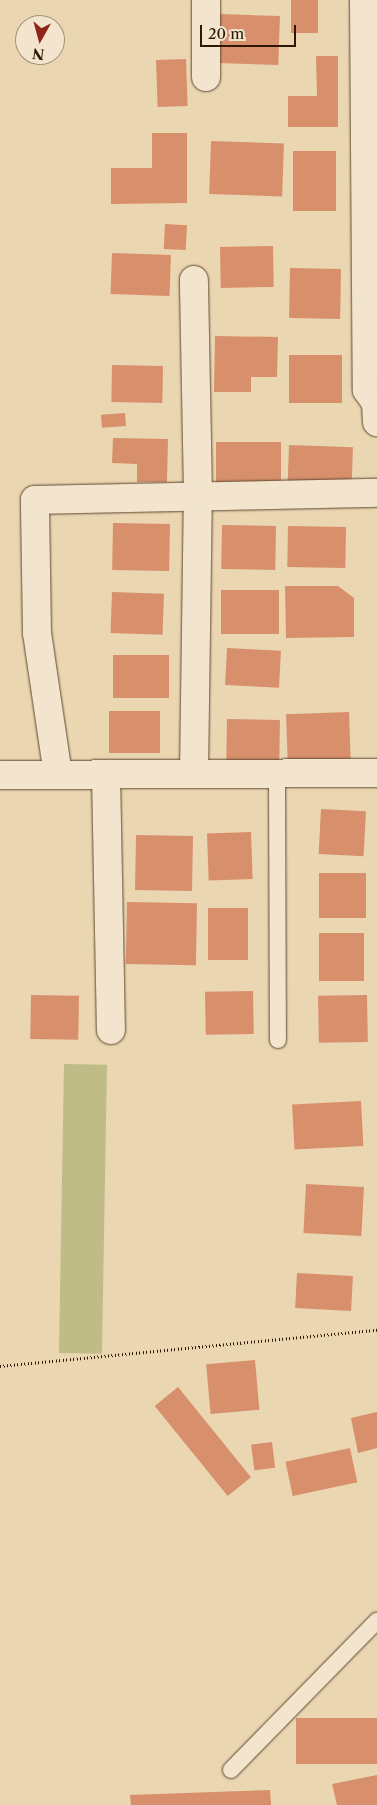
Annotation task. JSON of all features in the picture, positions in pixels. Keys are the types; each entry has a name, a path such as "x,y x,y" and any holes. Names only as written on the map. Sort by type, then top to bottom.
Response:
{"street":[{"path":"206,0 206,76"},
{"path":"364,0 371,241 367,390 377,409"},
{"path":"194,280 198,494 194,774"},
{"path":"49,775 37,633 35,500 198,494 377,493"},
{"path":"0,775 377,773"},
{"path":"106,774 111,1030"}],"lane":[{"path":"277,774 278,1040"},
{"path":"231,1770 377,1621"}],"path":[{"path":"0,1366 377,1330"}],"shaded area":[{"path":"64,1064 107,1065 102,1354 59,1353"}],"building":[{"path":"291,0 318,0 318,33 291,33"},
{"path":"220,14 280,16 278,65 218,63"},
{"path":"316,56 338,56 338,127 288,127 288,96 317,96"},
{"path":"186,59 188,106 158,107 156,60"},
{"path":"152,133 187,133 187,203 111,204 111,168 152,168"},
{"path":"211,141 284,144 282,197 209,194"},
{"path":"293,151 336,151 336,211 293,211"},
{"path":"165,224 187,225 186,250 164,249"},
{"path":"273,246 274,287 221,288 220,247"},
{"path":"112,253 171,255 170,296 111,294"},
{"path":"290,268 341,269 340,319 289,318"},
{"path":"215,336 278,337 277,377 251,377 251,392 214,392"},
{"path":"289,355 342,355 342,403 289,403"},
{"path":"112,365 163,366 162,403 111,402"},
{"path":"125,413 126,426 102,428 101,415"},
{"path":"113,438 168,439 167,482 137,482 137,464 112,463"},
{"path":"216,442 281,442 281,485 216,485"},
{"path":"289,445 353,447 352,486 288,484"},
{"path":"113,523 170,524 169,571 112,570"},
{"path":"222,525 276,526 275,570 221,569"},
{"path":"288,526 346,527 345,568 287,567"},
{"path":"285,586 338,586 354,598 354,637 286,638"},
{"path":"221,590 279,590 279,634 221,634"},
{"path":"112,592 164,594 163,635 111,633"},
{"path":"227,648 281,651 279,688 225,685"},
{"path":"113,655 169,655 169,698 113,698"},
{"path":"109,711 160,711 160,753 109,753"},
{"path":"349,712 351,759 288,761 286,714"},
{"path":"227,719 280,720 279,765 226,764"},
{"path":"321,809 366,811 364,856 319,854"},
{"path":"251,832 253,879 209,881 207,834"},
{"path":"136,835 193,836 192,891 135,890"},
{"path":"319,873 366,873 366,918 319,918"},
{"path":"127,902 197,903 196,965 126,964"},
{"path":"208,908 248,908 248,960 208,960"},
{"path":"319,933 364,933 364,981 319,981"},
{"path":"253,991 254,1034 206,1035 205,992"},
{"path":"31,995 79,996 78,1040 30,1039"},
{"path":"367,995 368,1042 319,1043 318,996"},
{"path":"361,1101 363,1146 294,1150 292,1105"},
{"path":"306,1184 364,1187 361,1236 303,1233"},
{"path":"297,1273 353,1276 351,1311 295,1308"},
{"path":"255,1360 259,1410 211,1414 206,1364"},
{"path":"178,1387 251,1477 228,1496 155,1406"},
{"path":"377,1412 377,1448 358,1453 351,1418"},
{"path":"272,1442 275,1468 254,1470 251,1445"},
{"path":"350,1448 357,1482 293,1496 285,1462"},
{"path":"296,1718 377,1718 377,1764 296,1764"},
{"path":"377,1775 377,1805 337,1805 332,1784"},
{"path":"270,1790 271,1805 131,1805 130,1795"}]}
